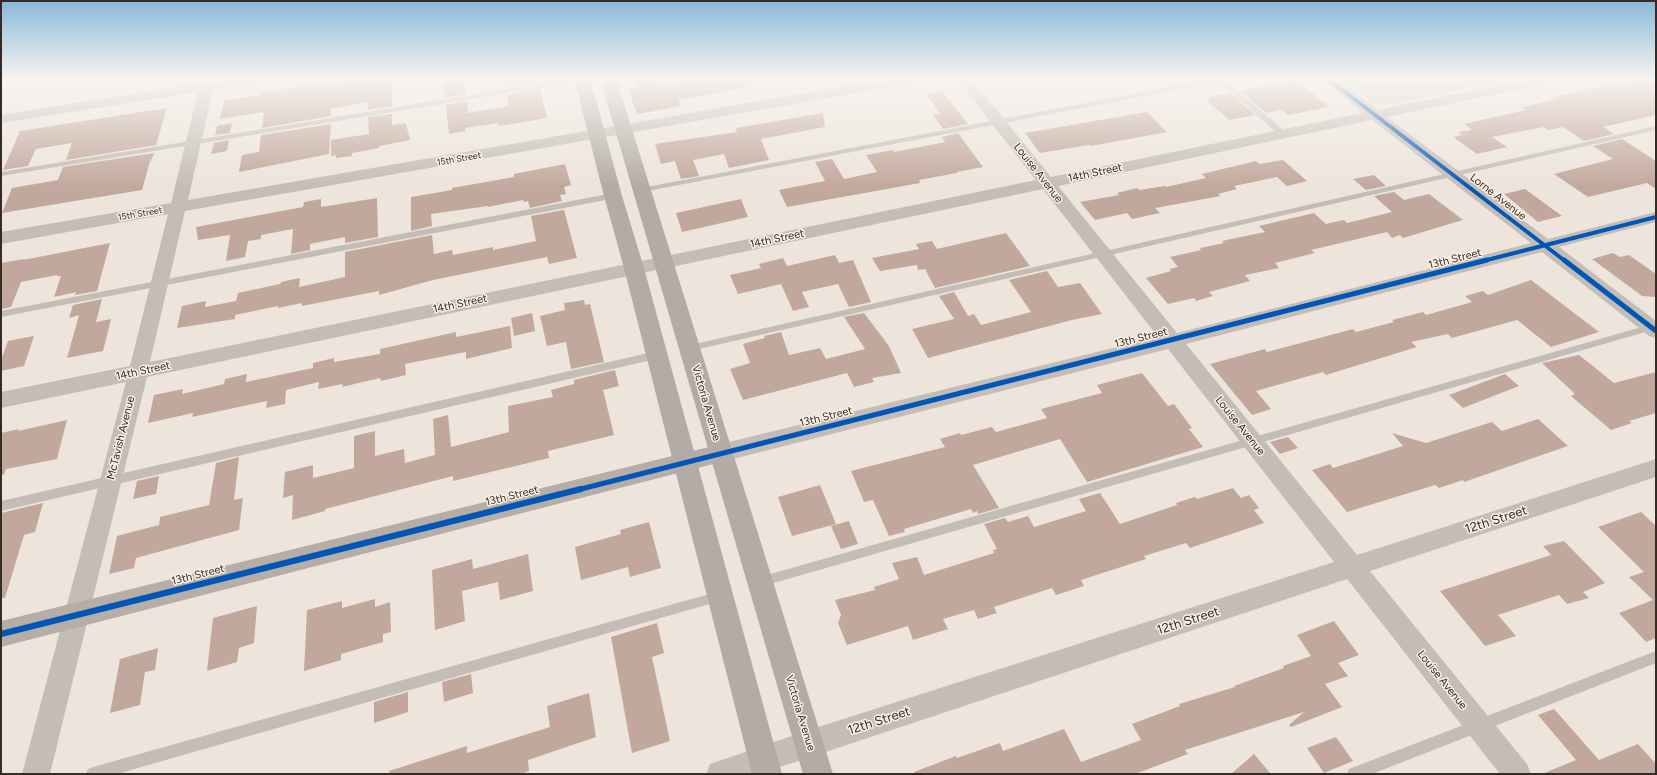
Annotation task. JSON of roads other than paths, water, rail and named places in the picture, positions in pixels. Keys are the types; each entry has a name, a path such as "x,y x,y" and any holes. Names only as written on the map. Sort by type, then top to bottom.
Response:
{"main road":[{"path":"591,114 634,268 765,767"},
{"name":"Victoria Avenue","path":"618,114 665,262 818,774"}],"street":[{"path":"1,119 28,114"},
{"name":"McTavish Avenue","path":"36,774 138,372 200,114"},
{"name":"15th Street","path":"1,238 713,114"},
{"name":"Louise Avenue","path":"991,114 1517,774"},
{"name":"14th Street","path":"1,400 1379,114"},
{"name":"Lorne Avenue","path":"1375,115 1654,328"},
{"name":"13th Street","path":"1,634 1172,341 1656,217"},
{"name":"12th Street","path":"720,774 765,767 809,743 1352,568 1656,468"}],"lane":[{"path":"1,174 368,114"},
{"path":"642,190 1043,114"},
{"path":"1262,114 1283,134"},
{"path":"690,348 1656,128"},
{"path":"1,314 613,196"},
{"path":"760,582 1654,328"},
{"path":"1,506 657,355"},
{"path":"93,774 720,596"},
{"path":"1354,774 1656,657"}]}
